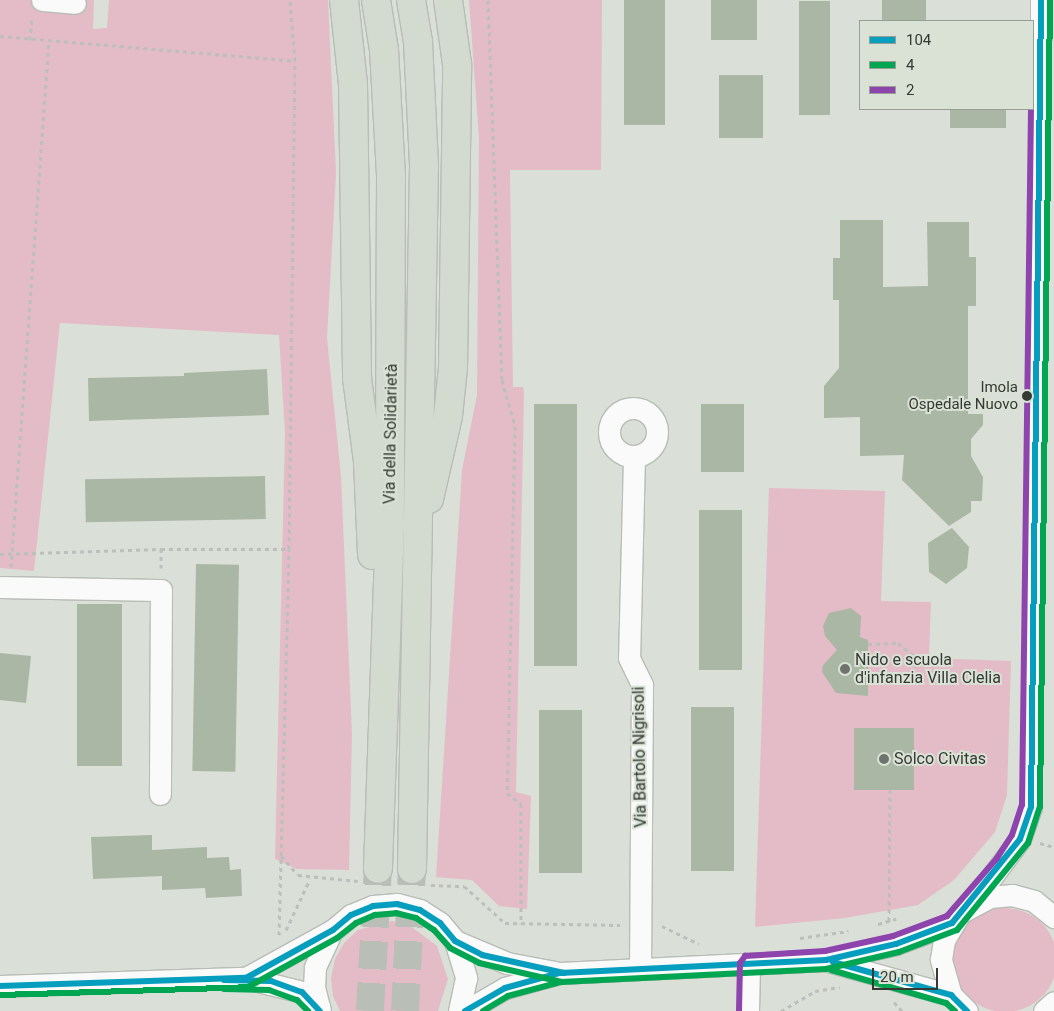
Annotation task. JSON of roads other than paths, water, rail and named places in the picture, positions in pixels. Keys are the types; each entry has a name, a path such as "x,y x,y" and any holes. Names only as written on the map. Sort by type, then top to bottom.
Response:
{"highway":[{"path":"344,0 353,84 358,378 368,462 375,603 383,658"},
{"name":"Via della Solidarietà","path":"376,0 384,50 391,177 390,524 383,658 378,869"},
{"name":"Via della Solidarietà","path":"411,0 418,42 424,166 412,869"},
{"path":"418,544 448,416 454,368 457,64 448,0"}],"street":[{"path":"42,0 75,3"},
{"path":"465,1011 505,988 560,974 826,960 896,944 952,923 970,906 1020,838 1031,807 1041,0"},
{"name":"Via Bartolo Nigrisoli","path":"634,457 629,658 642,685 640,969"},
{"path":"5,588 161,590 160,794"},
{"path":"970,906 990,897 1012,895 1034,901 1054,917"},
{"path":"246,978 270,967 332,930 351,915 373,906 397,904 420,910 440,923 456,941 507,963 560,974"},
{"path":"952,923 941,959 962,1007"},
{"path":"320,1009 315,967 332,930"},
{"path":"456,941 466,978 459,1011"},
{"path":"826,960 962,1007"},
{"path":"748,1011 749,964"},
{"path":"0,986 246,978 302,992 320,1009"},
{"path":"1044,1011 1054,1002"}],"tunnel":[{"path":"370,1011 378,869"},
{"path":"405,1011 412,869"}],"place":[{"name":"Imola Ospedale Nuovo","path":"1027,396"},
{"name":"Nido e scuola d'infanzia Villa Clelia","path":"845,669"},
{"name":"Solco Civitas","path":"884,759"}]}
